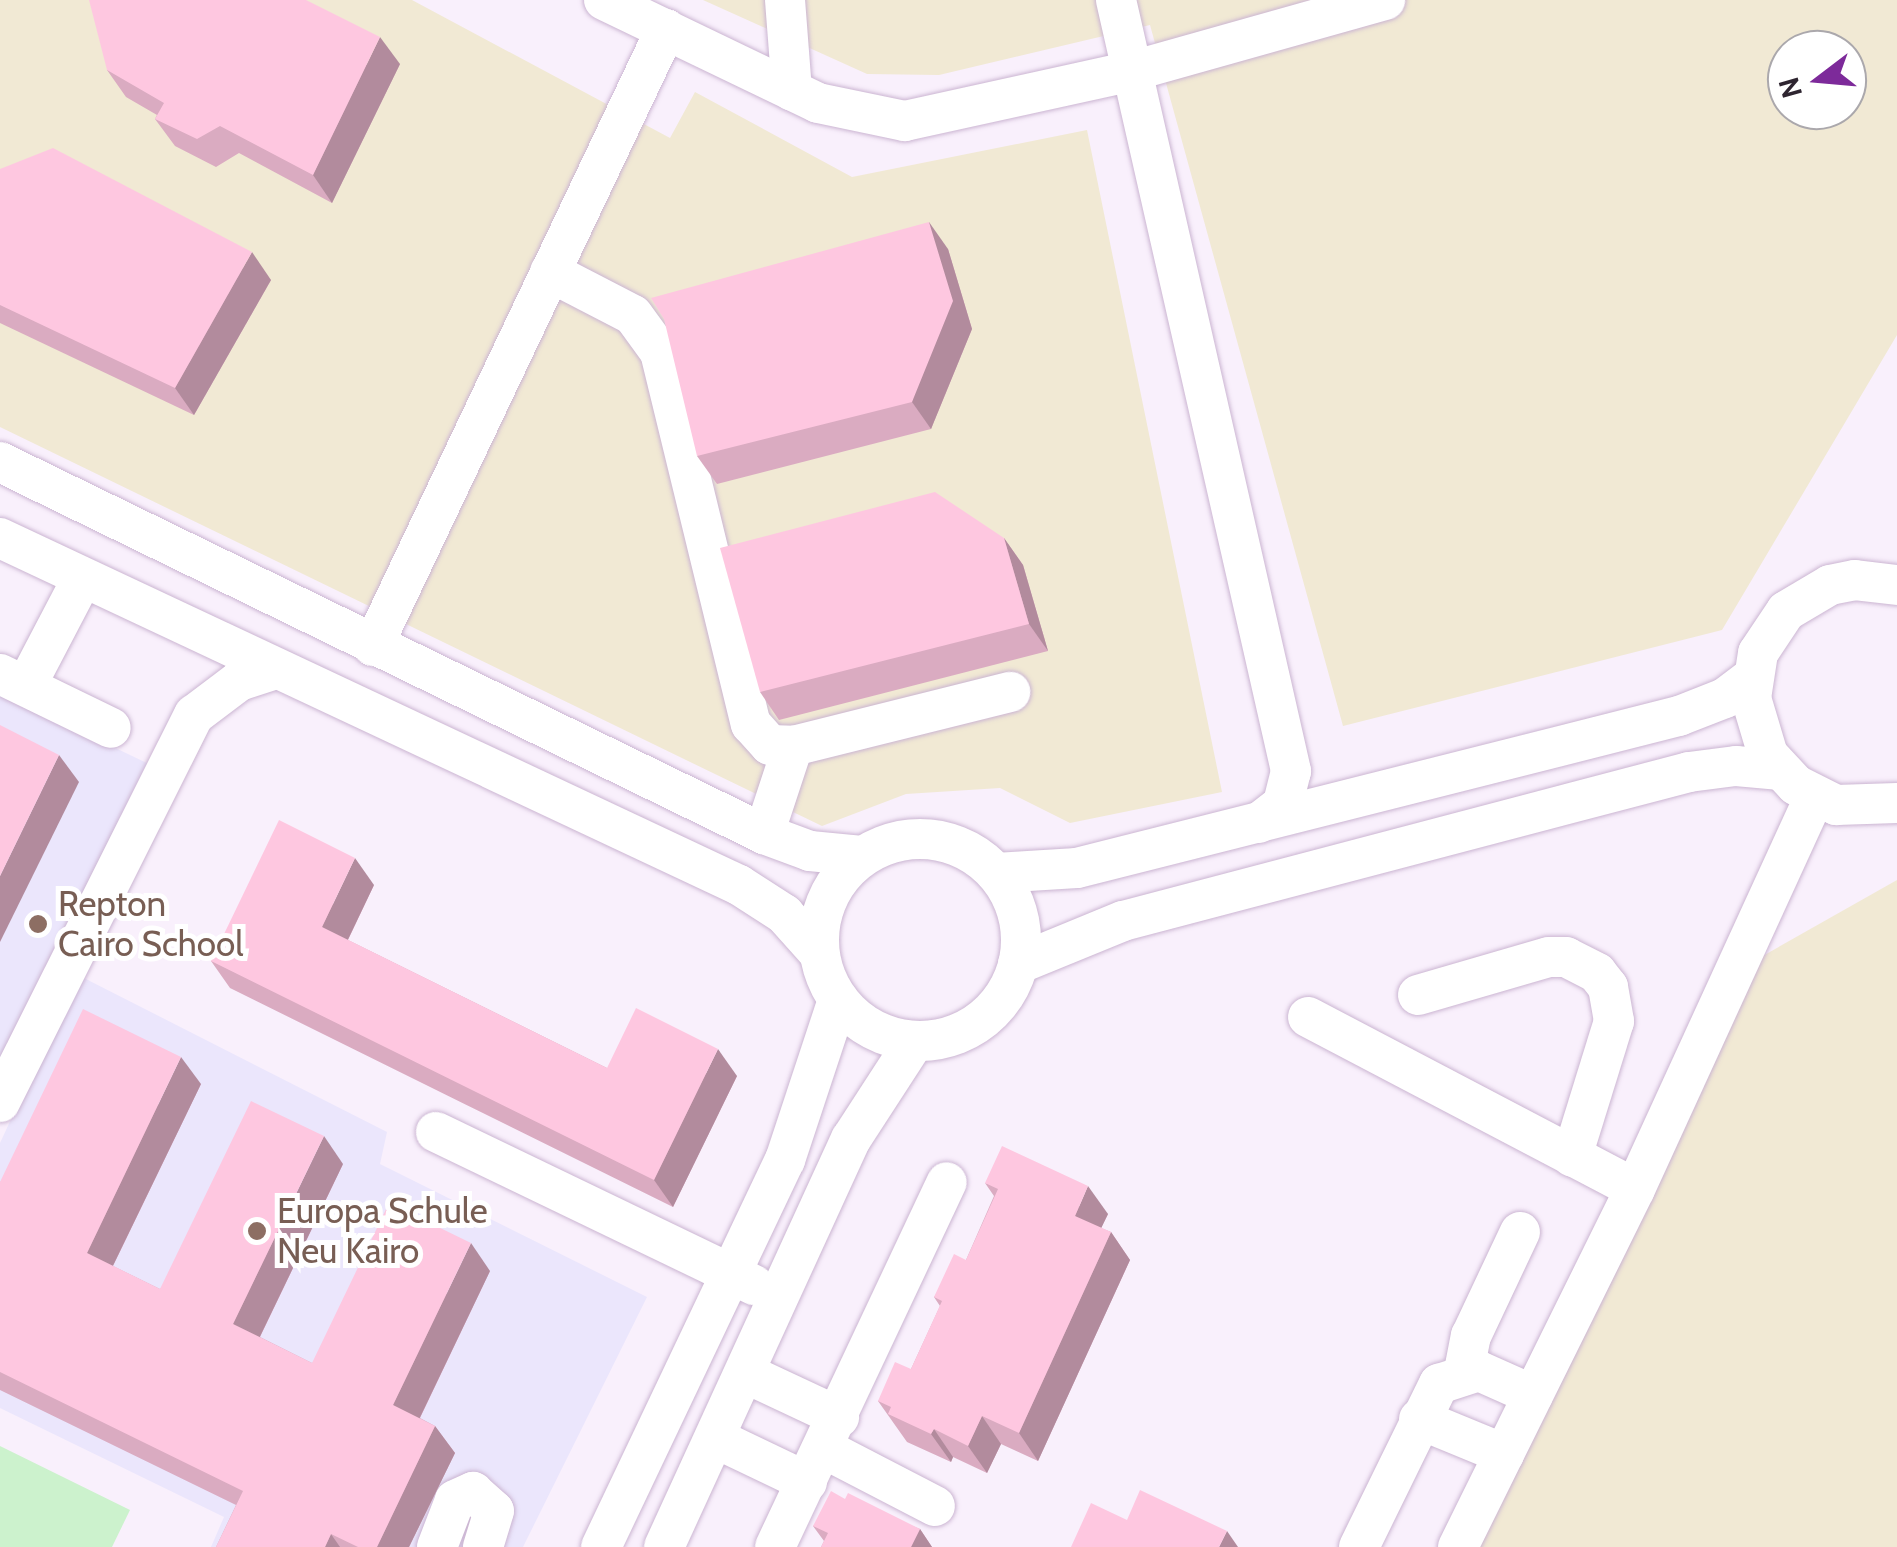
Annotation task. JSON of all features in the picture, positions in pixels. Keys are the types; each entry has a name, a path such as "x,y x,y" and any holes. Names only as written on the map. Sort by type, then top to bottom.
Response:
{"street":[{"path":"604,0 847,114 906,121 1132,70 1385,0"},
{"path":"785,0 792,91"},
{"path":"1116,0 1291,771 1275,819"},
{"path":"373,646 666,30"},
{"path":"544,285 656,343 751,724 770,744 793,746 1010,692"},
{"path":"0,462 764,834 810,851 862,856"},
{"path":"0,538 739,885 784,914 818,953 838,1000 858,1022 914,1042 969,1030 1000,1002 1018,964 1017,916 996,873 966,851 932,840 908,839 862,856 836,882 821,916 818,953"},
{"path":"1897,552 1855,580 1806,595 1786,610 1758,653 1752,678 1753,718 1780,770 1815,796 1859,808 1897,803"},
{"path":"82,579 13,680 110,728"},
{"path":"1855,580 1897,585"},
{"path":"191,630 194,715"},
{"path":"0,1102 194,715 222,690 275,669"},
{"path":"996,873 1077,868 1695,711 1752,678"},
{"path":"764,834 793,746"},
{"path":"1018,964 1124,921 1690,772 1736,766 1780,770"},
{"path":"1458,1547 1636,1189 1815,796"},
{"path":"1275,819 1305,876"},
{"path":"1418,995 1549,956 1566,957 1597,973 1608,987 1614,1021 1572,1156"},
{"path":"601,1547 791,1142 838,1000"},
{"path":"1308,1017 1636,1189"},
{"path":"664,1547 851,1139 914,1042"},
{"path":"436,1132 780,1298"},
{"path":"775,1547 947,1182"},
{"path":"1464,1371 1472,1336 1520,1232"},
{"path":"1359,1547 1439,1384 1464,1371 1533,1395"},
{"path":"745,1373 823,1449 935,1506"},
{"path":"1419,1420 1504,1454"},
{"path":"716,1438 823,1449"},
{"path":"437,1547 455,1500 473,1492 494,1512 488,1545"}],"shaded area":[{"path":"0,0 412,0 670,138 695,92 852,177 1087,130 1222,792 1070,823 1000,788 906,794 822,826 0,427"},
{"path":"703,0 1897,0 1897,335 1722,630 1343,726 1150,25 939,75 867,74"},
{"name":"Repton Cairo School","path":"0,693 151,765 0,1083"},
{"path":"1897,880 1897,1547 1456,1547 1729,975"},
{"name":"Europa Schule Neu Kairo","path":"78,975 387,1132 380,1164 647,1297 523,1547 211,1547 224,1517 0,1408 0,1143"}],"green space":[{"path":"0,1446 130,1510 112,1547 0,1547"}],"building":[{"path":"89,0 306,0 380,37 313,175 220,126 197,139 155,119 164,103 107,70"},
{"path":"53,148 252,252 175,388 0,305 0,169"},
{"path":"929,222 953,301 912,402 697,456 664,319 651,298"},
{"path":"935,492 1004,538 1029,624 760,692 720,548"},
{"path":"0,725 59,755 0,876"},
{"path":"279,820 355,858 322,927 607,1068 636,1008 718,1049 654,1180 211,961"},
{"path":"83,1009 181,1057 87,1253 160,1289 251,1101 324,1136 233,1324 312,1363 389,1203 471,1243 393,1405 435,1426 377,1547 358,1547 331,1534 325,1547 216,1547 243,1491 0,1372 0,1182"},
{"path":"1002,1146 1088,1186 1075,1216 1111,1232 1019,1433 982,1416 968,1446 934,1429 931,1434 888,1414 891,1407 878,1401 895,1362 911,1369 942,1301 934,1297 954,1254 966,1260 998,1189 985,1183"},
{"path":"1140,1490 1227,1531 1219,1547 1071,1547 1091,1503 1127,1520"},
{"path":"831,1491 845,1499 848,1493 920,1529 911,1547 821,1547 828,1533 813,1526"}],"place":[{"name":"Repton Cairo School","path":"38,924"},
{"name":"Europa Schule Neu Kairo","path":"257,1231"}]}
